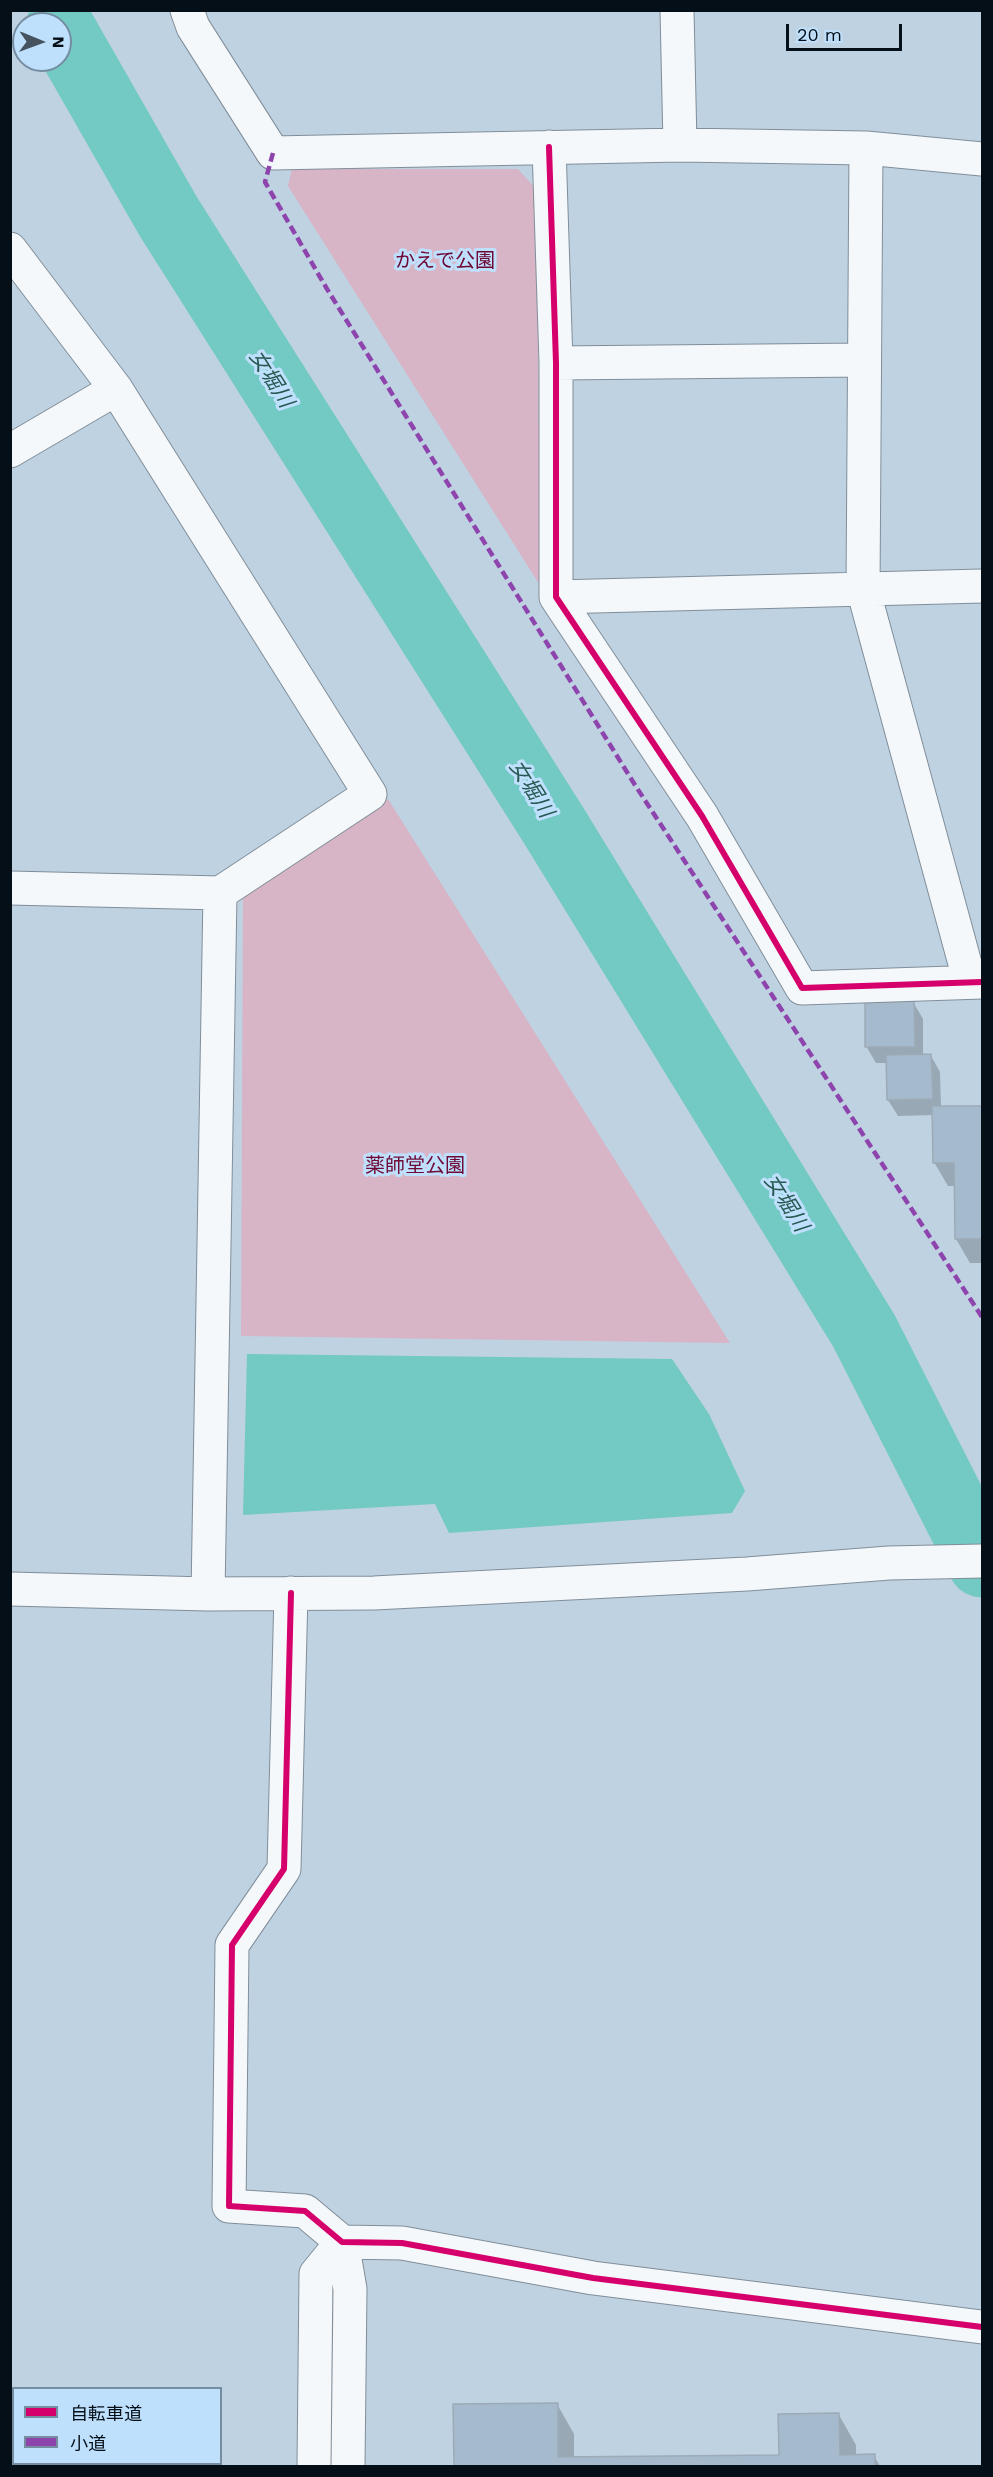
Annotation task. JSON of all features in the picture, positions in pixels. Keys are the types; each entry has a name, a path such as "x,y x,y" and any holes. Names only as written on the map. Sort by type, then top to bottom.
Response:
{"street":[{"path":"188,10 194,27 273,153 680,145 866,148 982,159"},
{"path":"677,10 680,145"},
{"path":"549,147 556,363 556,597 702,816 802,988 976,982 863,589 866,148"},
{"path":"10,249 116,389 370,794 220,893 10,888"},
{"path":"556,363 863,360"},
{"path":"10,451 116,389"},
{"path":"556,597 982,586"},
{"path":"208,1594 220,893"},
{"path":"10,1589 208,1594 374,1593 736,1575 889,1563 982,1561"},
{"path":"291,1593 284,1869 232,1945 229,2206 305,2211 342,2242 402,2243 593,2278 982,2327"},
{"path":"315,2466 316,2274 342,2242"},
{"path":"342,2242 350,2289 348,2466"}],"green space":[{"name":"かえで公園","path":"292,169 518,169 536,189 541,587 288,186"},
{"name":"薬師堂公園","path":"388,799 730,1343 241,1336 243,893"}],"shaded area":[{"path":"247,1354 672,1359 709,1414 745,1491 732,1513 449,1533 435,1504 243,1515"}],"building":[{"path":"865,1001 914,1001 915,1047 865,1047"},
{"path":"931,1054 933,1099 887,1100 886,1055"},
{"path":"932,1106 982,1106 982,1239 955,1239 954,1163 933,1163"},
{"path":"558,2403 558,2457 779,2455 778,2414 839,2413 840,2455 875,2454 875,2466 454,2466 453,2404"}],"waterway":[{"name":"女堀川","path":"72,48 168,216 554,826 864,1331 982,1563"}],"marked path":[{"path":"273,153 265,182 327,289 635,785 982,1317"}],"cycle path":[{"path":"549,147 556,363 556,597 702,816 802,988 982,982"},
{"path":"291,1593 284,1869 232,1945 229,2206 305,2211 342,2242 402,2243 593,2278 982,2327"}]}
